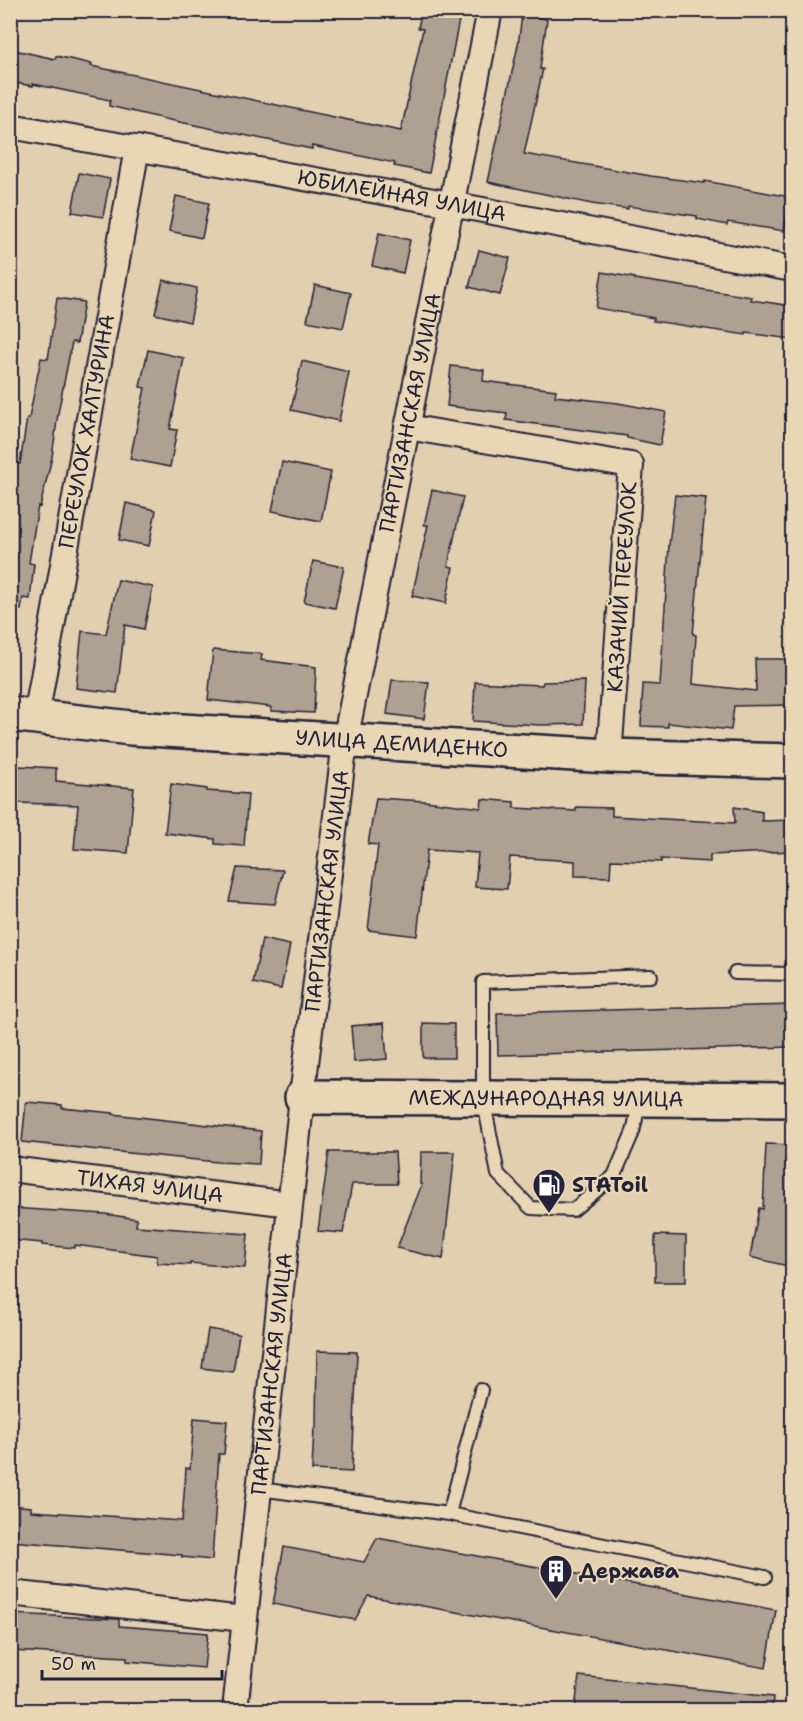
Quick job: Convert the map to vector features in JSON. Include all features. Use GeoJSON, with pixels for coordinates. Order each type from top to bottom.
{"type":"FeatureCollection","features":[{"type":"Feature","properties":{"kind":"main road","name":"УЛИЦА ДЕМИДЕНКО"},"geometry":{"type":"LineString","coordinates":[[23,715],[131,728],[345,741],[609,756],[792,761]]}},
{"type":"Feature","properties":{"kind":"main road","name":"МЕЖДУНАРОДНАЯ УЛИЦА"},"geometry":{"type":"LineString","coordinates":[[302,1096],[792,1100]]}},
{"type":"Feature","properties":{"kind":"street","name":"ПАРТИЗАНСКАЯ УЛИЦА"},"geometry":{"type":"LineString","coordinates":[[235,1710],[302,1096],[345,741],[490,10]]}},
{"type":"Feature","properties":{"kind":"street","name":"ЮБИЛЕЙНАЯ УЛИЦА"},"geometry":{"type":"LineString","coordinates":[[10,126],[451,204],[792,269]]}},
{"type":"Feature","properties":{"kind":"street","name":"ПЕРЕУЛОК ХАЛТУРИНА"},"geometry":{"type":"LineString","coordinates":[[23,715],[137,148]]}},
{"type":"Feature","properties":{"kind":"street","name":"КАЗАЧИЙ ПЕРЕУЛОК"},"geometry":{"type":"LineString","coordinates":[[407,427],[631,465],[609,756]]}},
{"type":"Feature","properties":{"kind":"street","name":"ТИХАЯ УЛИЦА"},"geometry":{"type":"LineString","coordinates":[[10,1169],[290,1204]]}},
{"type":"Feature","properties":{"kind":"street"},"geometry":{"type":"LineString","coordinates":[[10,1593],[244,1619]]}},
{"type":"Feature","properties":{"kind":"lane"},"geometry":{"type":"LineString","coordinates":[[735,973],[792,974]]}},
{"type":"Feature","properties":{"kind":"lane"},"geometry":{"type":"LineString","coordinates":[[640,1099],[633,1132],[614,1176],[573,1210],[531,1208],[498,1174],[483,1098],[483,982],[651,976]]}},
{"type":"Feature","properties":{"kind":"lane"},"geometry":{"type":"LineString","coordinates":[[449,1514],[481,1390]]}},
{"type":"Feature","properties":{"kind":"lane"},"geometry":{"type":"LineString","coordinates":[[259,1489],[449,1514],[765,1577]]}},
{"type":"Feature","properties":{"kind":"building"},"geometry":{"type":"Polygon","coordinates":[[[422,10],[461,10],[429,173],[394,166],[395,163],[312,146],[312,149],[165,119],[109,106],[110,100],[33,84],[33,86],[10,82],[10,49],[55,59],[56,56],[92,64],[91,66],[401,131],[423,29],[418,28],[422,10]]]}},
{"type":"Feature","properties":{"kind":"building"},"geometry":{"type":"Polygon","coordinates":[[[522,15],[547,19],[540,69],[543,69],[524,154],[651,176],[704,183],[705,181],[790,197],[784,231],[728,222],[727,225],[697,219],[697,216],[628,206],[628,209],[592,204],[488,182],[518,45],[522,15]]]}},
{"type":"Feature","properties":{"kind":"building"},"geometry":{"type":"Polygon","coordinates":[[[79,173],[110,179],[103,217],[72,212],[79,173]]]}},
{"type":"Feature","properties":{"kind":"building"},"geometry":{"type":"Polygon","coordinates":[[[176,196],[209,203],[202,238],[169,231],[176,196]]]}},
{"type":"Feature","properties":{"kind":"building"},"geometry":{"type":"Polygon","coordinates":[[[379,233],[410,240],[403,273],[372,266],[379,233]]]}},
{"type":"Feature","properties":{"kind":"building"},"geometry":{"type":"Polygon","coordinates":[[[479,250],[510,258],[500,295],[469,287],[479,250]]]}},
{"type":"Feature","properties":{"kind":"building"},"geometry":{"type":"Polygon","coordinates":[[[602,272],[752,297],[751,300],[792,306],[792,339],[746,333],[746,335],[653,321],[654,318],[596,308],[602,272]]]}},
{"type":"Feature","properties":{"kind":"building"},"geometry":{"type":"Polygon","coordinates":[[[163,280],[197,288],[190,322],[155,314],[163,280]]]}},
{"type":"Feature","properties":{"kind":"building"},"geometry":{"type":"Polygon","coordinates":[[[315,285],[351,293],[343,328],[307,321],[315,285]]]}},
{"type":"Feature","properties":{"kind":"building"},"geometry":{"type":"Polygon","coordinates":[[[57,298],[84,302],[77,343],[72,342],[52,457],[40,507],[38,506],[29,563],[34,564],[30,599],[23,598],[21,610],[10,609],[10,483],[15,463],[20,464],[27,418],[29,418],[41,358],[48,359],[57,298]]]}},
{"type":"Feature","properties":{"kind":"building"},"geometry":{"type":"Polygon","coordinates":[[[148,350],[184,358],[170,429],[177,430],[170,467],[130,459],[145,388],[140,387],[148,350]]]}},
{"type":"Feature","properties":{"kind":"building"},"geometry":{"type":"Polygon","coordinates":[[[302,361],[349,372],[339,421],[291,410],[302,361]]]}},
{"type":"Feature","properties":{"kind":"building"},"geometry":{"type":"Polygon","coordinates":[[[451,366],[484,370],[483,381],[556,390],[555,396],[618,403],[666,412],[660,445],[627,438],[627,436],[506,420],[507,413],[447,406],[451,366]]]}},
{"type":"Feature","properties":{"kind":"building"},"geometry":{"type":"Polygon","coordinates":[[[282,462],[331,472],[321,521],[272,511],[282,462]]]}},
{"type":"Feature","properties":{"kind":"building"},"geometry":{"type":"Polygon","coordinates":[[[432,490],[463,497],[448,566],[453,567],[446,603],[412,596],[428,525],[424,525],[432,490]]]}},
{"type":"Feature","properties":{"kind":"building"},"geometry":{"type":"Polygon","coordinates":[[[675,495],[706,498],[693,634],[696,635],[693,684],[756,691],[755,659],[792,659],[792,705],[734,706],[731,730],[668,723],[668,727],[641,726],[643,684],[660,685],[669,545],[675,495]]]}},
{"type":"Feature","properties":{"kind":"building"},"geometry":{"type":"Polygon","coordinates":[[[126,503],[156,510],[149,546],[119,540],[126,503]]]}},
{"type":"Feature","properties":{"kind":"building"},"geometry":{"type":"Polygon","coordinates":[[[313,561],[344,567],[335,608],[304,602],[313,561]]]}},
{"type":"Feature","properties":{"kind":"building"},"geometry":{"type":"Polygon","coordinates":[[[118,580],[153,587],[144,629],[125,625],[117,693],[76,688],[82,631],[106,634],[118,580]]]}},
{"type":"Feature","properties":{"kind":"building"},"geometry":{"type":"Polygon","coordinates":[[[213,650],[262,654],[261,660],[316,667],[314,713],[271,711],[271,707],[208,700],[213,650]]]}},
{"type":"Feature","properties":{"kind":"building"},"geometry":{"type":"Polygon","coordinates":[[[392,680],[429,682],[424,719],[387,714],[392,680]]]}},
{"type":"Feature","properties":{"kind":"building"},"geometry":{"type":"Polygon","coordinates":[[[585,681],[583,724],[540,725],[473,721],[475,682],[542,685],[543,682],[585,681]]]}},
{"type":"Feature","properties":{"kind":"building"},"geometry":{"type":"Polygon","coordinates":[[[18,766],[56,768],[56,781],[134,788],[128,853],[74,849],[78,805],[17,803],[18,766]]]}},
{"type":"Feature","properties":{"kind":"building"},"geometry":{"type":"Polygon","coordinates":[[[171,784],[207,789],[207,791],[248,794],[244,846],[215,844],[215,839],[165,833],[171,784]]]}},
{"type":"Feature","properties":{"kind":"building"},"geometry":{"type":"Polygon","coordinates":[[[376,798],[481,808],[482,799],[514,802],[514,808],[576,811],[576,807],[612,808],[612,816],[735,823],[734,807],[762,812],[762,821],[792,820],[792,851],[710,855],[710,862],[661,859],[661,862],[611,860],[610,877],[575,876],[575,861],[510,857],[507,889],[475,887],[478,853],[427,850],[417,936],[368,930],[378,845],[368,844],[376,798]]]}},
{"type":"Feature","properties":{"kind":"building"},"geometry":{"type":"Polygon","coordinates":[[[237,868],[283,870],[275,904],[229,901],[237,868]]]}},
{"type":"Feature","properties":{"kind":"building"},"geometry":{"type":"Polygon","coordinates":[[[262,939],[290,945],[281,989],[253,983],[262,939]]]}},
{"type":"Feature","properties":{"kind":"building"},"geometry":{"type":"Polygon","coordinates":[[[792,1005],[792,1047],[498,1055],[497,1013],[792,1005]]]}},
{"type":"Feature","properties":{"kind":"building"},"geometry":{"type":"Polygon","coordinates":[[[384,1023],[387,1059],[354,1062],[351,1026],[384,1023]]]}},
{"type":"Feature","properties":{"kind":"building"},"geometry":{"type":"Polygon","coordinates":[[[423,1023],[454,1024],[454,1058],[423,1058],[423,1023]]]}},
{"type":"Feature","properties":{"kind":"building"},"geometry":{"type":"Polygon","coordinates":[[[26,1102],[261,1131],[259,1164],[217,1162],[22,1142],[26,1102]]]}},
{"type":"Feature","properties":{"kind":"building"},"geometry":{"type":"Polygon","coordinates":[[[766,1144],[792,1145],[792,1267],[750,1257],[759,1208],[763,1209],[766,1144]]]}},
{"type":"Feature","properties":{"kind":"building"},"geometry":{"type":"Polygon","coordinates":[[[329,1152],[395,1152],[397,1184],[352,1184],[343,1233],[318,1231],[329,1152]]]}},
{"type":"Feature","properties":{"kind":"building"},"geometry":{"type":"Polygon","coordinates":[[[421,1152],[455,1152],[443,1259],[397,1248],[422,1184],[420,1184],[421,1152]]]}},
{"type":"Feature","properties":{"kind":"building"},"geometry":{"type":"Polygon","coordinates":[[[10,1208],[105,1214],[137,1219],[136,1226],[248,1234],[245,1268],[190,1263],[190,1265],[157,1263],[157,1256],[75,1245],[75,1248],[10,1240],[10,1208]]]}},
{"type":"Feature","properties":{"kind":"building"},"geometry":{"type":"Polygon","coordinates":[[[655,1235],[686,1236],[686,1282],[655,1282],[655,1235]]]}},
{"type":"Feature","properties":{"kind":"building"},"geometry":{"type":"Polygon","coordinates":[[[208,1329],[239,1334],[233,1372],[202,1368],[208,1329]]]}},
{"type":"Feature","properties":{"kind":"building"},"geometry":{"type":"Polygon","coordinates":[[[317,1351],[357,1352],[352,1472],[312,1470],[314,1428],[316,1428],[317,1351]]]}},
{"type":"Feature","properties":{"kind":"building"},"geometry":{"type":"Polygon","coordinates":[[[194,1418],[227,1421],[224,1454],[219,1454],[212,1560],[182,1557],[182,1555],[10,1541],[10,1505],[31,1507],[31,1511],[182,1521],[186,1468],[190,1469],[194,1418]]]}},
{"type":"Feature","properties":{"kind":"building","name":"Держава"},"geometry":{"type":"Polygon","coordinates":[[[377,1538],[776,1610],[766,1668],[368,1596],[355,1620],[273,1604],[284,1547],[364,1562],[377,1538]]]}},
{"type":"Feature","properties":{"kind":"building"},"geometry":{"type":"Polygon","coordinates":[[[10,1614],[119,1619],[119,1626],[208,1633],[204,1668],[127,1661],[127,1657],[10,1651],[10,1614]]]}},
{"type":"Feature","properties":{"kind":"building"},"geometry":{"type":"Polygon","coordinates":[[[579,1676],[773,1697],[772,1710],[575,1710],[579,1676]]]}},
{"type":"Feature","properties":{"kind":"place","name":"STAToil"},"geometry":{"type":"Point","coordinates":[549,1214]}},
{"type":"Feature","properties":{"kind":"place","name":"Держава"},"geometry":{"type":"Point","coordinates":[556,1600]}}]}
